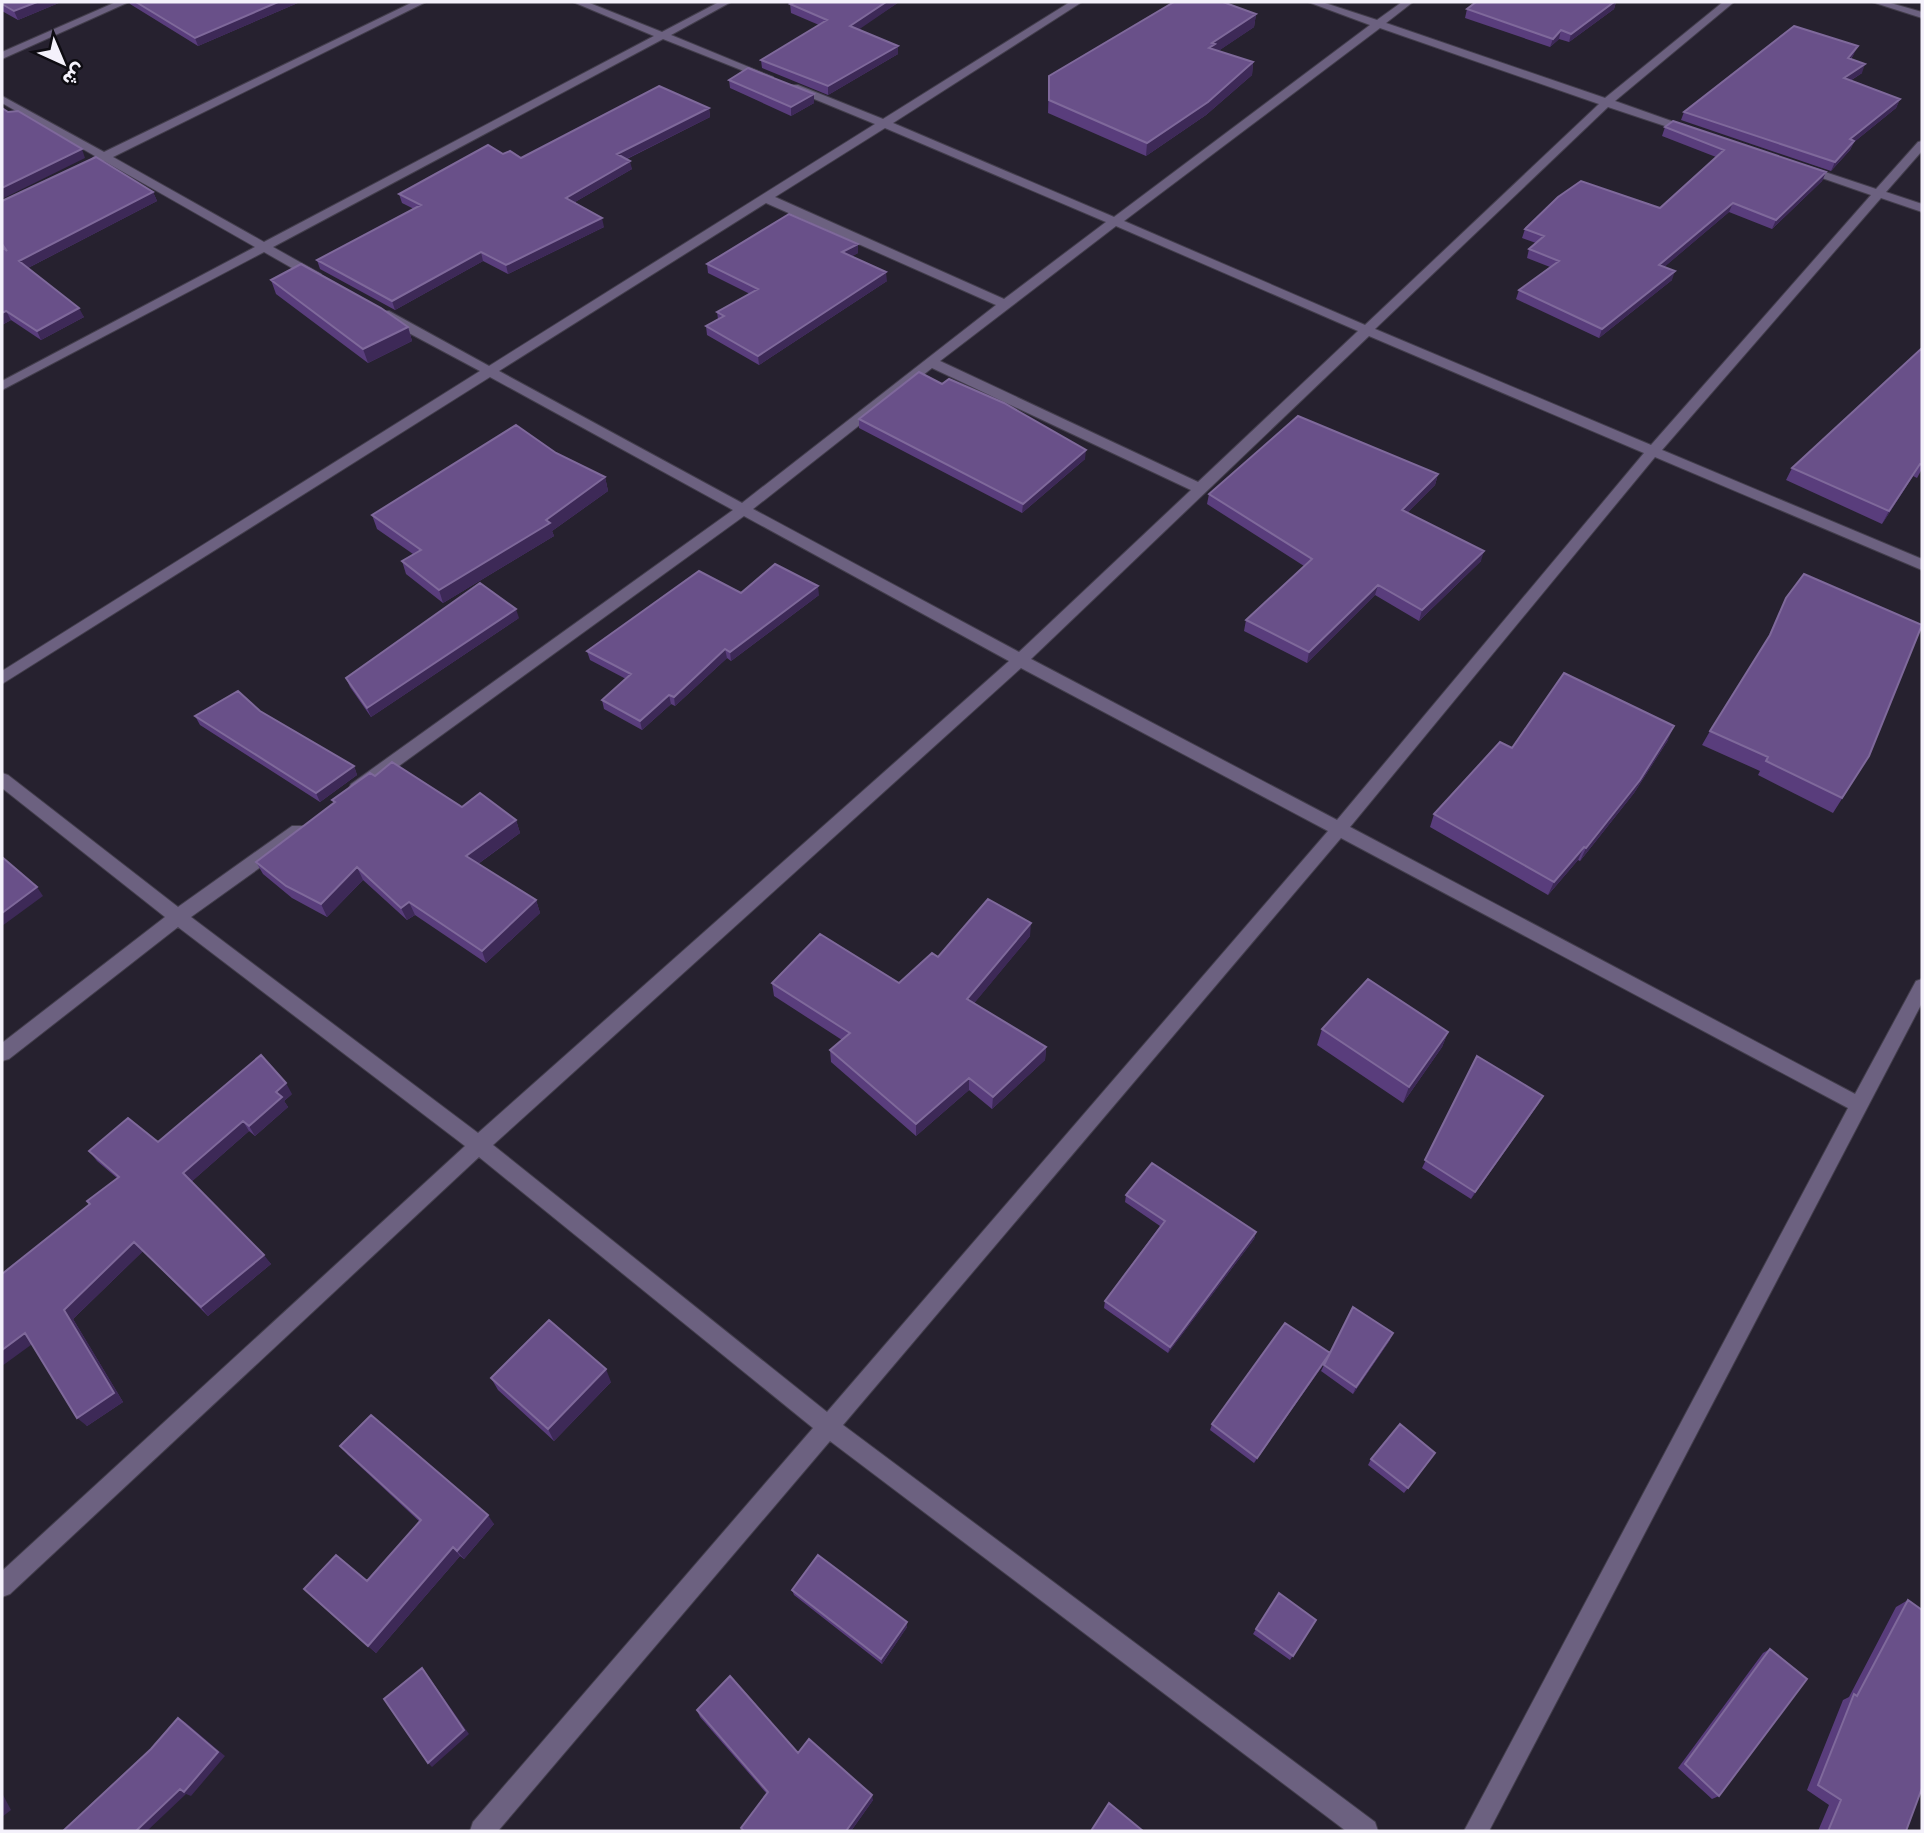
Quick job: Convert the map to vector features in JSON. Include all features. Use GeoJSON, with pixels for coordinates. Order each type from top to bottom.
{"type":"FeatureCollection","features":[{"type":"Feature","properties":{"kind":"street"},"geometry":{"type":"LineString","coordinates":[[2,56],[124,2]]}},
{"type":"Feature","properties":{"kind":"street"},"geometry":{"type":"LineString","coordinates":[[81,168],[421,2]]}},
{"type":"Feature","properties":{"kind":"street"},"geometry":{"type":"LineString","coordinates":[[578,2],[886,124],[1922,565]]}},
{"type":"Feature","properties":{"kind":"street"},"geometry":{"type":"LineString","coordinates":[[2,386],[726,2]]}},
{"type":"Feature","properties":{"kind":"street"},"geometry":{"type":"LineString","coordinates":[[2,678],[1077,2]]}},
{"type":"Feature","properties":{"kind":"street"},"geometry":{"type":"LineString","coordinates":[[1313,2],[1697,133]]}},
{"type":"Feature","properties":{"kind":"street"},"geometry":{"type":"LineString","coordinates":[[348,794],[745,508],[1005,304],[1408,2]]}},
{"type":"Feature","properties":{"kind":"street"},"geometry":{"type":"LineString","coordinates":[[2,1586],[479,1145],[1020,660],[1606,103],[1729,2]]}},
{"type":"Feature","properties":{"kind":"street"},"geometry":{"type":"LineString","coordinates":[[1877,2],[1922,15]]}},
{"type":"Feature","properties":{"kind":"street"},"geometry":{"type":"LineString","coordinates":[[2,99],[335,287]]}},
{"type":"Feature","properties":{"kind":"street"},"geometry":{"type":"LineString","coordinates":[[482,1831],[1340,828],[1653,451],[1922,145]]}},
{"type":"Feature","properties":{"kind":"street"},"geometry":{"type":"LineString","coordinates":[[1789,163],[1922,208]]}},
{"type":"Feature","properties":{"kind":"street"},"geometry":{"type":"LineString","coordinates":[[766,198],[1005,304]]}},
{"type":"Feature","properties":{"kind":"street"},"geometry":{"type":"LineString","coordinates":[[370,306],[1020,660],[1858,1105]]}},
{"type":"Feature","properties":{"kind":"street"},"geometry":{"type":"LineString","coordinates":[[931,362],[1201,489]]}},
{"type":"Feature","properties":{"kind":"street"},"geometry":{"type":"LineString","coordinates":[[2,779],[178,917],[479,1145],[829,1427],[1366,1831]]}},
{"type":"Feature","properties":{"kind":"street"},"geometry":{"type":"LineString","coordinates":[[2,1053],[178,917],[314,819]]}},
{"type":"Feature","properties":{"kind":"street"},"geometry":{"type":"LineString","coordinates":[[1476,1831],[1858,1105],[1921,991]]}},
{"type":"Feature","properties":{"kind":"building"},"geometry":{"type":"Polygon","coordinates":[[[2,2],[37,2],[14,11],[2,2]]]}},
{"type":"Feature","properties":{"kind":"building"},"geometry":{"type":"Polygon","coordinates":[[[136,2],[278,2],[195,38],[136,2]]]}},
{"type":"Feature","properties":{"kind":"building"},"geometry":{"type":"Polygon","coordinates":[[[886,2],[850,26],[898,46],[828,86],[761,60],[827,20],[790,4],[886,2]]]}},
{"type":"Feature","properties":{"kind":"building"},"geometry":{"type":"Polygon","coordinates":[[[1174,2],[1223,2],[1256,14],[1212,43],[1215,44],[1209,48],[1253,62],[1208,102],[1147,143],[1049,100],[1049,76],[1174,2]]]}},
{"type":"Feature","properties":{"kind":"building"},"geometry":{"type":"Polygon","coordinates":[[[1476,2],[1614,2],[1571,34],[1561,30],[1553,39],[1467,9],[1476,2]]]}},
{"type":"Feature","properties":{"kind":"building"},"geometry":{"type":"Polygon","coordinates":[[[1794,26],[1858,46],[1848,58],[1865,64],[1844,78],[1900,99],[1850,139],[1854,141],[1835,162],[1684,112],[1794,26]]]}},
{"type":"Feature","properties":{"kind":"building"},"geometry":{"type":"Polygon","coordinates":[[[748,68],[814,94],[791,107],[729,80],[748,68]]]}},
{"type":"Feature","properties":{"kind":"building"},"geometry":{"type":"Polygon","coordinates":[[[659,86],[709,108],[617,154],[630,161],[566,198],[602,218],[506,265],[481,252],[392,301],[317,260],[421,205],[399,194],[488,145],[503,154],[510,151],[521,158],[659,86]]]}},
{"type":"Feature","properties":{"kind":"building"},"geometry":{"type":"Polygon","coordinates":[[[2,108],[8,112],[18,111],[82,149],[2,188],[2,108]]]}},
{"type":"Feature","properties":{"kind":"building"},"geometry":{"type":"Polygon","coordinates":[[[1673,121],[1826,172],[1776,220],[1733,203],[1659,265],[1675,271],[1602,329],[1519,290],[1559,261],[1529,249],[1544,236],[1525,229],[1558,197],[1581,181],[1660,208],[1724,150],[1665,127],[1673,121]]]}},
{"type":"Feature","properties":{"kind":"building"},"geometry":{"type":"Polygon","coordinates":[[[96,157],[153,192],[19,261],[79,308],[37,331],[6,311],[2,313],[2,247],[7,251],[2,244],[2,201],[96,157]]]}},
{"type":"Feature","properties":{"kind":"building"},"geometry":{"type":"Polygon","coordinates":[[[789,214],[858,244],[842,252],[886,272],[758,356],[706,326],[724,316],[717,312],[758,289],[707,264],[789,214]]]}},
{"type":"Feature","properties":{"kind":"building"},"geometry":{"type":"Polygon","coordinates":[[[301,264],[381,308],[408,327],[363,349],[271,280],[301,264]]]}},
{"type":"Feature","properties":{"kind":"building"},"geometry":{"type":"Polygon","coordinates":[[[1922,348],[1922,465],[1920,464],[1889,511],[1792,468],[1922,348]]]}},
{"type":"Feature","properties":{"kind":"building"},"geometry":{"type":"Polygon","coordinates":[[[919,372],[942,384],[949,379],[1004,403],[1086,450],[1023,504],[859,419],[919,372]]]}},
{"type":"Feature","properties":{"kind":"building"},"geometry":{"type":"Polygon","coordinates":[[[1298,416],[1438,474],[1402,510],[1484,551],[1422,610],[1378,585],[1309,652],[1246,620],[1312,559],[1209,494],[1298,416]]]}},
{"type":"Feature","properties":{"kind":"building"},"geometry":{"type":"Polygon","coordinates":[[[516,425],[556,453],[605,477],[546,520],[550,523],[439,590],[402,561],[421,550],[372,515],[516,425]]]}},
{"type":"Feature","properties":{"kind":"building"},"geometry":{"type":"Polygon","coordinates":[[[775,564],[818,586],[730,652],[725,649],[674,697],[669,695],[640,721],[602,700],[631,674],[587,651],[699,571],[741,593],[775,564]]]}},
{"type":"Feature","properties":{"kind":"building"},"geometry":{"type":"Polygon","coordinates":[[[1804,574],[1922,625],[1869,756],[1842,798],[1766,761],[1768,757],[1710,731],[1770,635],[1786,598],[1804,574]]]}},
{"type":"Feature","properties":{"kind":"building"},"geometry":{"type":"Polygon","coordinates":[[[480,583],[516,609],[367,708],[346,678],[480,583]]]}},
{"type":"Feature","properties":{"kind":"building"},"geometry":{"type":"Polygon","coordinates":[[[1564,673],[1674,726],[1640,780],[1586,848],[1584,847],[1554,882],[1434,814],[1500,742],[1512,748],[1564,673]]]}},
{"type":"Feature","properties":{"kind":"building"},"geometry":{"type":"Polygon","coordinates":[[[238,691],[260,711],[354,766],[316,793],[195,716],[238,691]]]}},
{"type":"Feature","properties":{"kind":"building"},"geometry":{"type":"Polygon","coordinates":[[[392,762],[462,807],[480,793],[516,820],[466,856],[536,900],[482,951],[409,902],[401,908],[357,867],[321,904],[286,886],[256,862],[335,802],[332,800],[370,773],[375,776],[392,762]]]}},
{"type":"Feature","properties":{"kind":"building"},"geometry":{"type":"Polygon","coordinates":[[[2,857],[37,887],[2,913],[2,857]]]}},
{"type":"Feature","properties":{"kind":"building"},"geometry":{"type":"Polygon","coordinates":[[[988,899],[1031,923],[967,999],[1046,1047],[993,1097],[969,1078],[916,1124],[830,1050],[850,1033],[772,983],[820,934],[899,983],[932,953],[938,957],[988,899]]]}},
{"type":"Feature","properties":{"kind":"building"},"geometry":{"type":"Polygon","coordinates":[[[1368,979],[1448,1032],[1409,1087],[1322,1029],[1368,979]]]}},
{"type":"Feature","properties":{"kind":"building"},"geometry":{"type":"Polygon","coordinates":[[[261,1055],[286,1083],[276,1092],[282,1097],[249,1126],[243,1121],[183,1173],[264,1255],[201,1307],[134,1242],[64,1310],[114,1393],[77,1418],[25,1333],[2,1350],[2,1274],[90,1204],[87,1201],[119,1177],[89,1151],[128,1118],[158,1142],[261,1055]]]}},
{"type":"Feature","properties":{"kind":"building"},"geometry":{"type":"Polygon","coordinates":[[[1477,1056],[1543,1096],[1475,1192],[1425,1160],[1477,1056]]]}},
{"type":"Feature","properties":{"kind":"building"},"geometry":{"type":"Polygon","coordinates":[[[1152,1163],[1256,1232],[1170,1347],[1105,1301],[1165,1221],[1126,1195],[1152,1163]]]}},
{"type":"Feature","properties":{"kind":"building"},"geometry":{"type":"Polygon","coordinates":[[[1353,1307],[1393,1333],[1356,1387],[1324,1365],[1353,1307]]]}},
{"type":"Feature","properties":{"kind":"building"},"geometry":{"type":"Polygon","coordinates":[[[549,1320],[606,1369],[548,1429],[491,1378],[549,1320]]]}},
{"type":"Feature","properties":{"kind":"building"},"geometry":{"type":"Polygon","coordinates":[[[1285,1323],[1330,1353],[1257,1458],[1212,1424],[1285,1323]]]}},
{"type":"Feature","properties":{"kind":"building"},"geometry":{"type":"Polygon","coordinates":[[[371,1415],[488,1515],[457,1551],[453,1547],[368,1646],[304,1589],[336,1555],[367,1581],[421,1520],[340,1446],[371,1415]]]}},
{"type":"Feature","properties":{"kind":"building"},"geometry":{"type":"Polygon","coordinates":[[[1400,1424],[1435,1453],[1408,1488],[1371,1459],[1400,1424]]]}},
{"type":"Feature","properties":{"kind":"building"},"geometry":{"type":"Polygon","coordinates":[[[818,1555],[907,1622],[881,1659],[792,1590],[818,1555]]]}},
{"type":"Feature","properties":{"kind":"building"},"geometry":{"type":"Polygon","coordinates":[[[1279,1593],[1316,1620],[1293,1656],[1256,1629],[1279,1593]]]}},
{"type":"Feature","properties":{"kind":"building"},"geometry":{"type":"Polygon","coordinates":[[[1908,1600],[1922,1610],[1922,1788],[1906,1831],[1828,1831],[1841,1800],[1818,1785],[1854,1694],[1857,1696],[1908,1600]]]}},
{"type":"Feature","properties":{"kind":"building"},"geometry":{"type":"Polygon","coordinates":[[[1770,1649],[1807,1679],[1719,1796],[1685,1764],[1770,1649]]]}},
{"type":"Feature","properties":{"kind":"building"},"geometry":{"type":"Polygon","coordinates":[[[422,1668],[464,1730],[428,1763],[384,1699],[422,1668]]]}},
{"type":"Feature","properties":{"kind":"building"},"geometry":{"type":"Polygon","coordinates":[[[730,1676],[798,1753],[809,1739],[872,1795],[846,1831],[744,1831],[741,1828],[768,1792],[697,1710],[730,1676]]]}},
{"type":"Feature","properties":{"kind":"building"},"geometry":{"type":"Polygon","coordinates":[[[178,1718],[218,1752],[184,1792],[180,1789],[136,1831],[63,1831],[151,1749],[178,1718]]]}},
{"type":"Feature","properties":{"kind":"building"},"geometry":{"type":"Polygon","coordinates":[[[1109,1803],[1143,1831],[1091,1831],[1109,1803]]]}}]}
